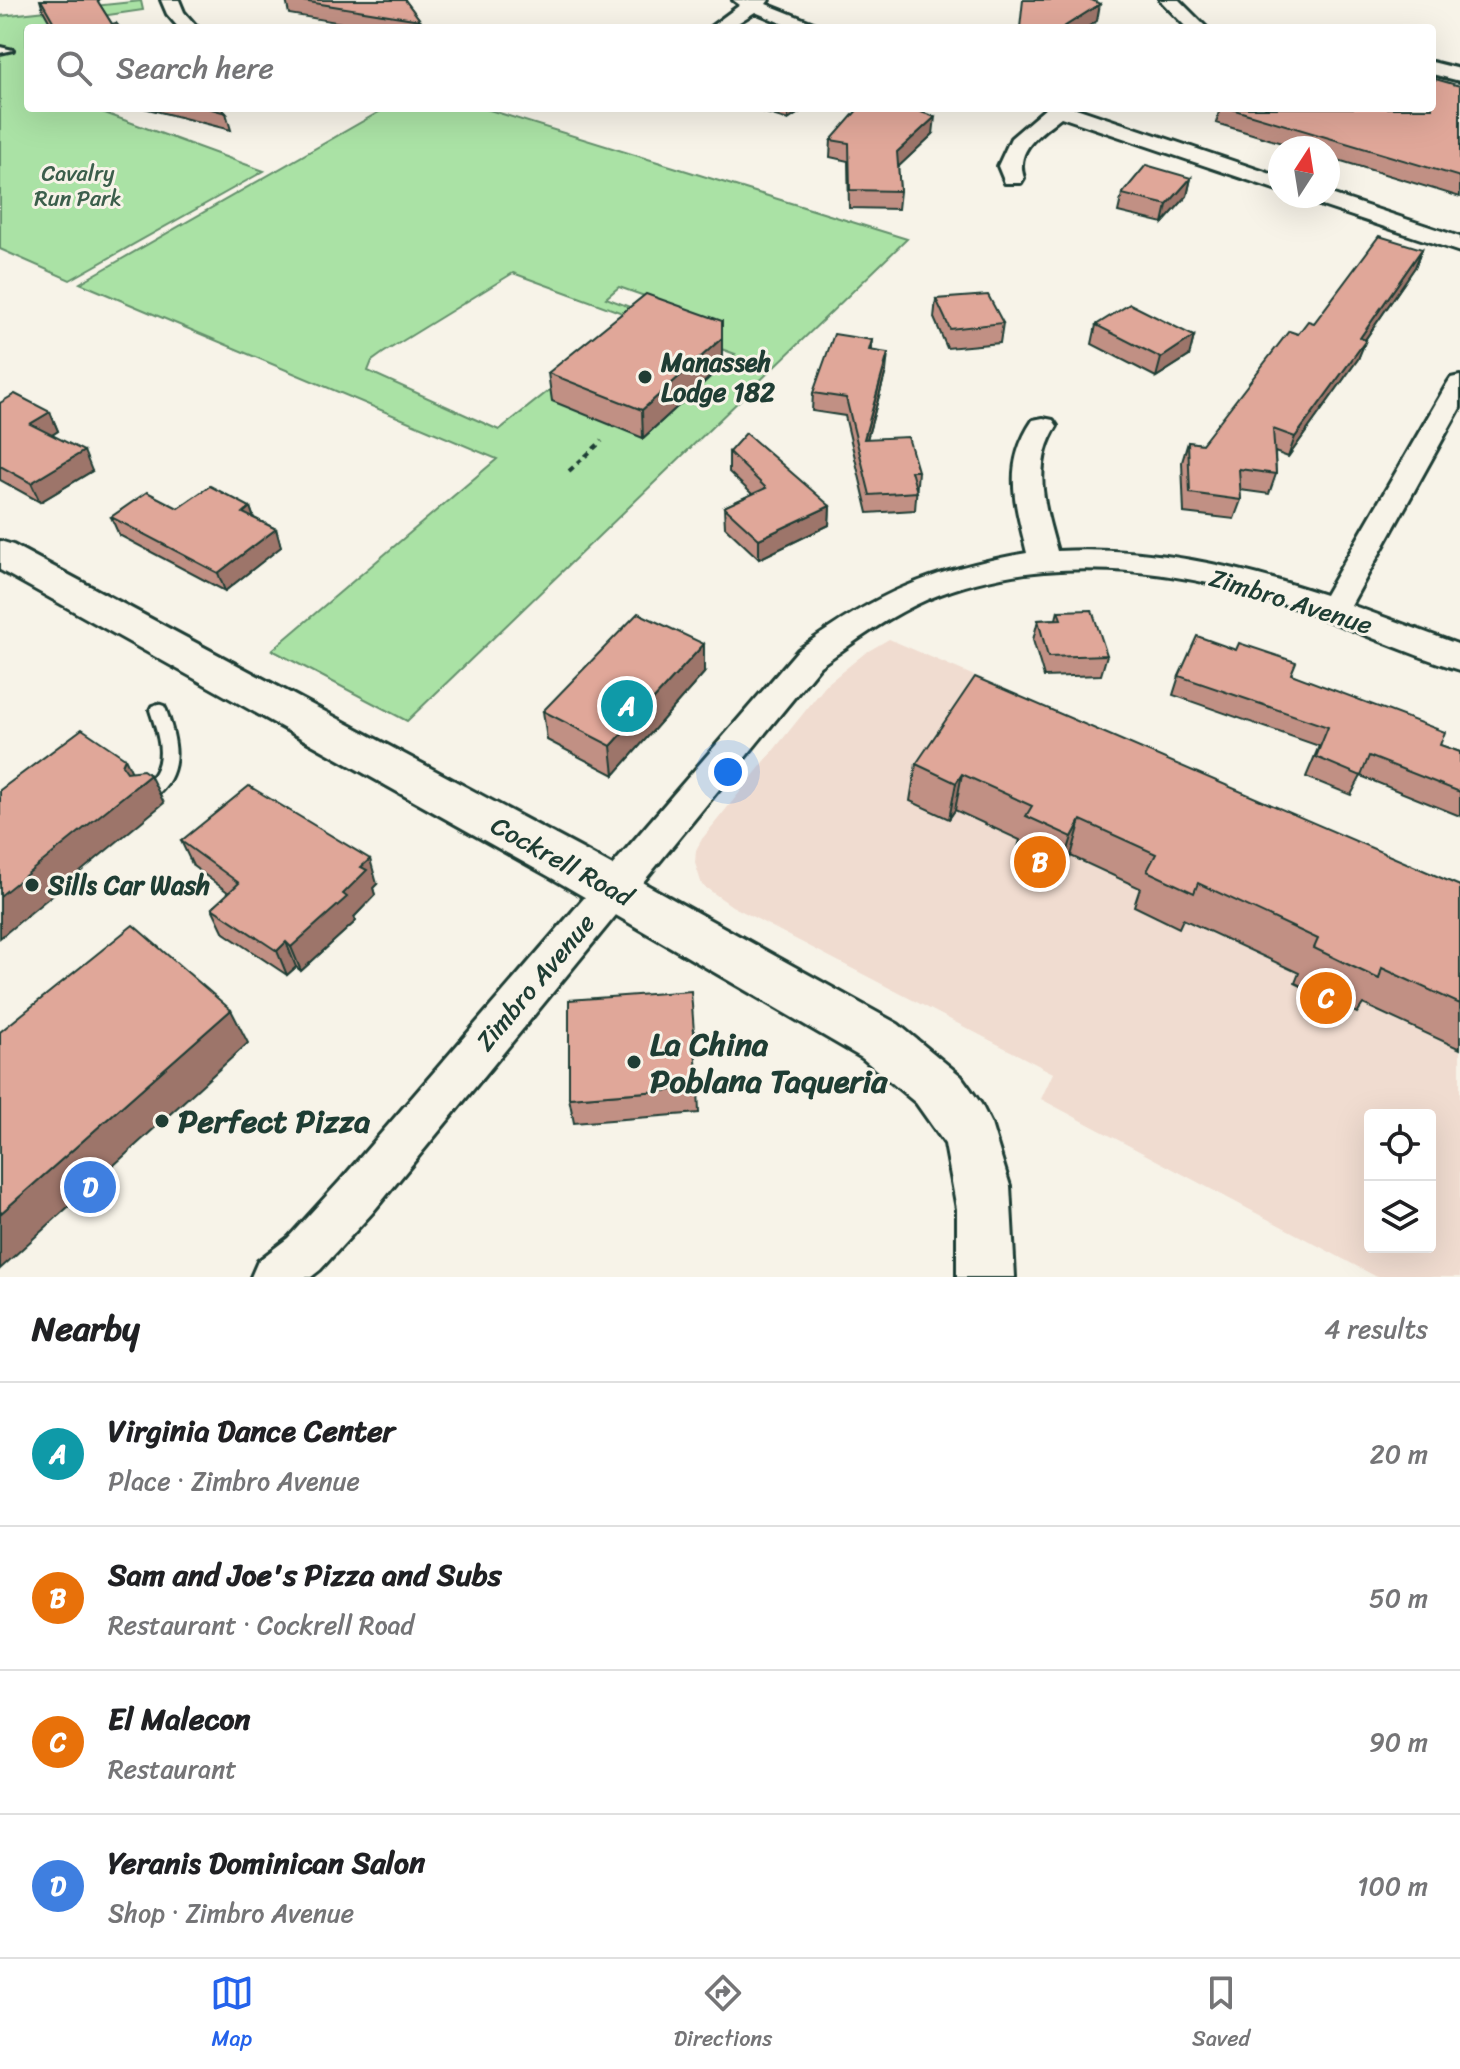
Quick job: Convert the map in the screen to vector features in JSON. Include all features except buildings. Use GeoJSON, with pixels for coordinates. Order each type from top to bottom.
{"type":"FeatureCollection","features":[{"type":"Feature","properties":{"kind":"street"},"geometry":{"type":"LineString","coordinates":[[170,0],[176,14],[185,24]]}},
{"type":"Feature","properties":{"kind":"street"},"geometry":{"type":"LineString","coordinates":[[1169,0],[1194,24]]}},
{"type":"Feature","properties":{"kind":"street"},"geometry":{"type":"LineString","coordinates":[[723,24],[751,2],[800,24]]}},
{"type":"Feature","properties":{"kind":"street"},"geometry":{"type":"LineString","coordinates":[[1436,69],[1460,75]]}},
{"type":"Feature","properties":{"kind":"street"},"geometry":{"type":"LineString","coordinates":[[1013,178],[1009,166],[1018,142],[1053,112]]}},
{"type":"Feature","properties":{"kind":"street"},"geometry":{"type":"LineString","coordinates":[[1070,112],[1268,180]]}},
{"type":"Feature","properties":{"kind":"street"},"geometry":{"type":"LineString","coordinates":[[1340,204],[1460,245]]}},
{"type":"Feature","properties":{"kind":"street"},"geometry":{"type":"LineString","coordinates":[[1332,611],[1460,384]]}},
{"type":"Feature","properties":{"kind":"street"},"geometry":{"type":"LineString","coordinates":[[1043,426],[1033,438],[1027,457],[1029,499],[1044,559]]}},
{"type":"Feature","properties":{"kind":"street","name":"Cockrell Road"},"geometry":{"type":"LineString","coordinates":[[0,554],[613,889],[880,1041],[952,1105],[973,1149],[983,1183],[987,1227],[986,1277]]}},
{"type":"Feature","properties":{"kind":"street","name":"Zimbro Avenue"},"geometry":{"type":"LineString","coordinates":[[274,1277],[304,1254],[356,1197],[796,672],[842,630],[886,604],[943,580],[990,567],[1044,559],[1127,561],[1193,571],[1280,592],[1460,658]]}},
{"type":"Feature","properties":{"kind":"lane"},"geometry":{"type":"LineString","coordinates":[[148,792],[165,775],[169,760],[169,742],[158,710]]}},
{"type":"Feature","properties":{"kind":"path"},"geometry":{"type":"LineString","coordinates":[[569,471],[602,441]]}},
{"type":"Feature","properties":{"kind":"shaded area"},"geometry":{"type":"Polygon","coordinates":[[[889,639],[1460,886],[1460,1277],[1377,1277],[1041,1099],[1053,1073],[732,906],[702,885],[695,863],[696,850],[702,839],[827,684],[865,653],[889,639]]]}},
{"type":"Feature","properties":{"kind":"green space","name":"Cavalry Run Park"},"geometry":{"type":"Polygon","coordinates":[[[141,1],[143,10],[47,24],[24,24],[24,112],[102,112],[264,171],[70,280],[0,249],[0,16],[141,1]]]}},
{"type":"Feature","properties":{"kind":"green space"},"geometry":{"type":"Polygon","coordinates":[[[379,112],[496,112],[907,239],[407,721],[272,650],[497,459],[80,283],[379,112]],[[513,273],[383,353],[372,361],[368,371],[499,430],[639,319],[513,273]],[[619,287],[606,298],[640,311],[653,299],[619,287]],[[647,322],[643,438],[735,354],[647,322]]]}},
{"type":"Feature","properties":{"kind":"place","name":"Manasseh Lodge 182"},"geometry":{"type":"Point","coordinates":[645,377]}},
{"type":"Feature","properties":{"kind":"place","name":"Virginia Dance Center"},"geometry":{"type":"Point","coordinates":[627,706]}},
{"type":"Feature","properties":{"kind":"place","name":"Sam and Joe's Pizza and Subs"},"geometry":{"type":"Point","coordinates":[1040,862]}},
{"type":"Feature","properties":{"kind":"place","name":"Sills Car Wash"},"geometry":{"type":"Point","coordinates":[32,885]}},
{"type":"Feature","properties":{"kind":"place","name":"El Malecon"},"geometry":{"type":"Point","coordinates":[1326,998]}},
{"type":"Feature","properties":{"kind":"place","name":"La China Poblana Taqueria"},"geometry":{"type":"Point","coordinates":[634,1062]}},
{"type":"Feature","properties":{"kind":"place","name":"Perfect Pizza"},"geometry":{"type":"Point","coordinates":[162,1121]}},
{"type":"Feature","properties":{"kind":"place","name":"Yeranis Dominican Salon"},"geometry":{"type":"Point","coordinates":[90,1187]}}]}
